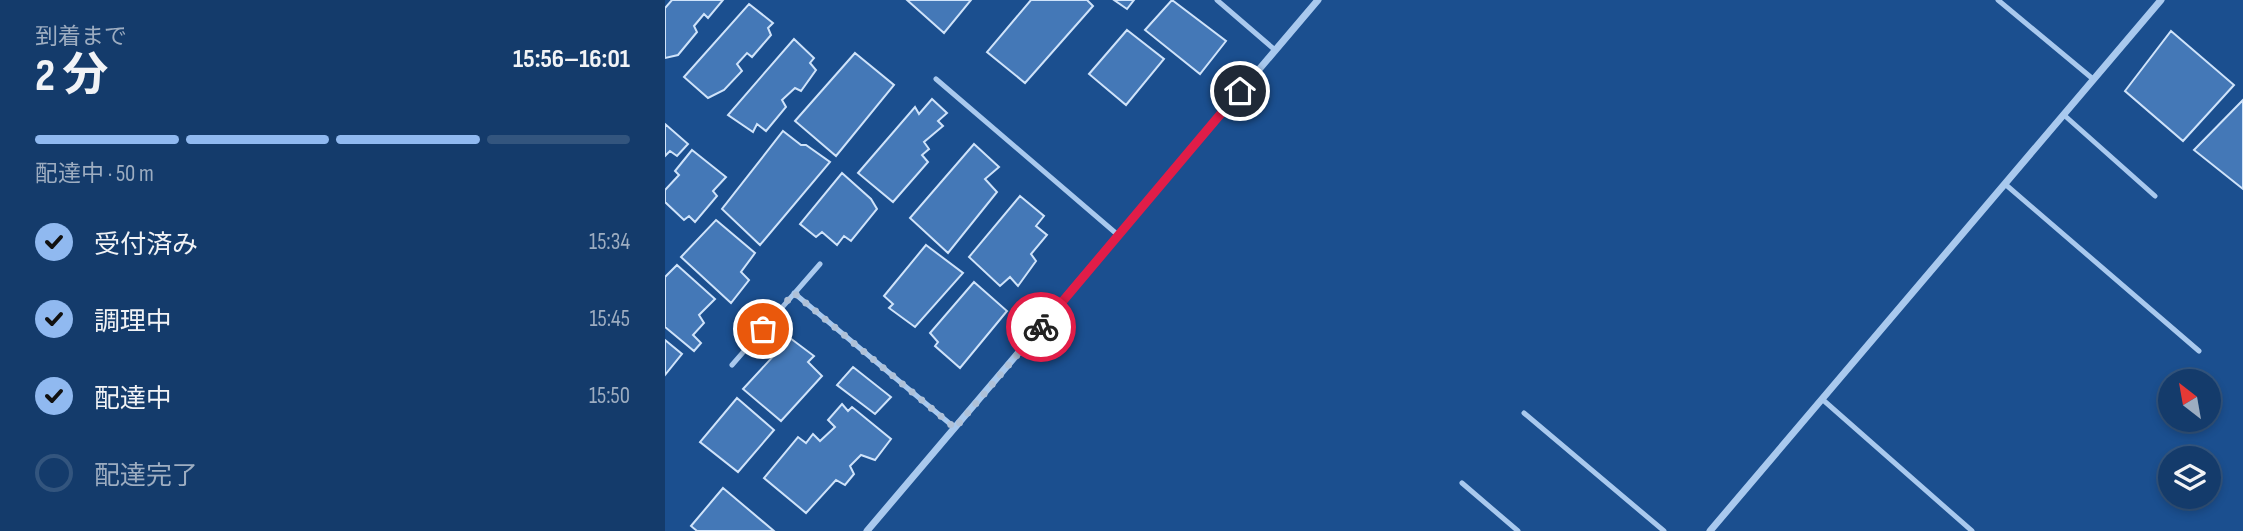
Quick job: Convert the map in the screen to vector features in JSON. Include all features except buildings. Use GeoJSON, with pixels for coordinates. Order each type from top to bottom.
{"type":"FeatureCollection","features":[{"type":"Feature","properties":{"kind":"street"},"geometry":{"type":"LineString","coordinates":[[867,531],[1318,0]]}},
{"type":"Feature","properties":{"kind":"street"},"geometry":{"type":"LineString","coordinates":[[1710,531],[2161,0]]}},
{"type":"Feature","properties":{"kind":"lane"},"geometry":{"type":"LineString","coordinates":[[1217,0],[1275,50]]}},
{"type":"Feature","properties":{"kind":"lane"},"geometry":{"type":"LineString","coordinates":[[1998,0],[2093,79]]}},
{"type":"Feature","properties":{"kind":"lane"},"geometry":{"type":"LineString","coordinates":[[936,79],[1118,235]]}},
{"type":"Feature","properties":{"kind":"lane"},"geometry":{"type":"LineString","coordinates":[[2064,115],[2155,196]]}},
{"type":"Feature","properties":{"kind":"lane"},"geometry":{"type":"LineString","coordinates":[[2005,184],[2199,351]]}},
{"type":"Feature","properties":{"kind":"lane"},"geometry":{"type":"LineString","coordinates":[[732,365],[820,264]]}},
{"type":"Feature","properties":{"kind":"lane"},"geometry":{"type":"LineString","coordinates":[[794,293],[955,428]]}},
{"type":"Feature","properties":{"kind":"lane"},"geometry":{"type":"LineString","coordinates":[[1822,399],[1972,531]]}},
{"type":"Feature","properties":{"kind":"lane"},"geometry":{"type":"LineString","coordinates":[[1524,413],[1664,531]]}},
{"type":"Feature","properties":{"kind":"lane"},"geometry":{"type":"LineString","coordinates":[[1462,483],[1518,531]]}},
{"type":"Feature","properties":{"kind":"way so far"},"geometry":{"type":"LineString","coordinates":[[763,329],[794,293],[955,428],[1041,327]]}},
{"type":"Feature","properties":{"kind":"route"},"geometry":{"type":"LineString","coordinates":[[1041,327],[1240,91]]}}]}
